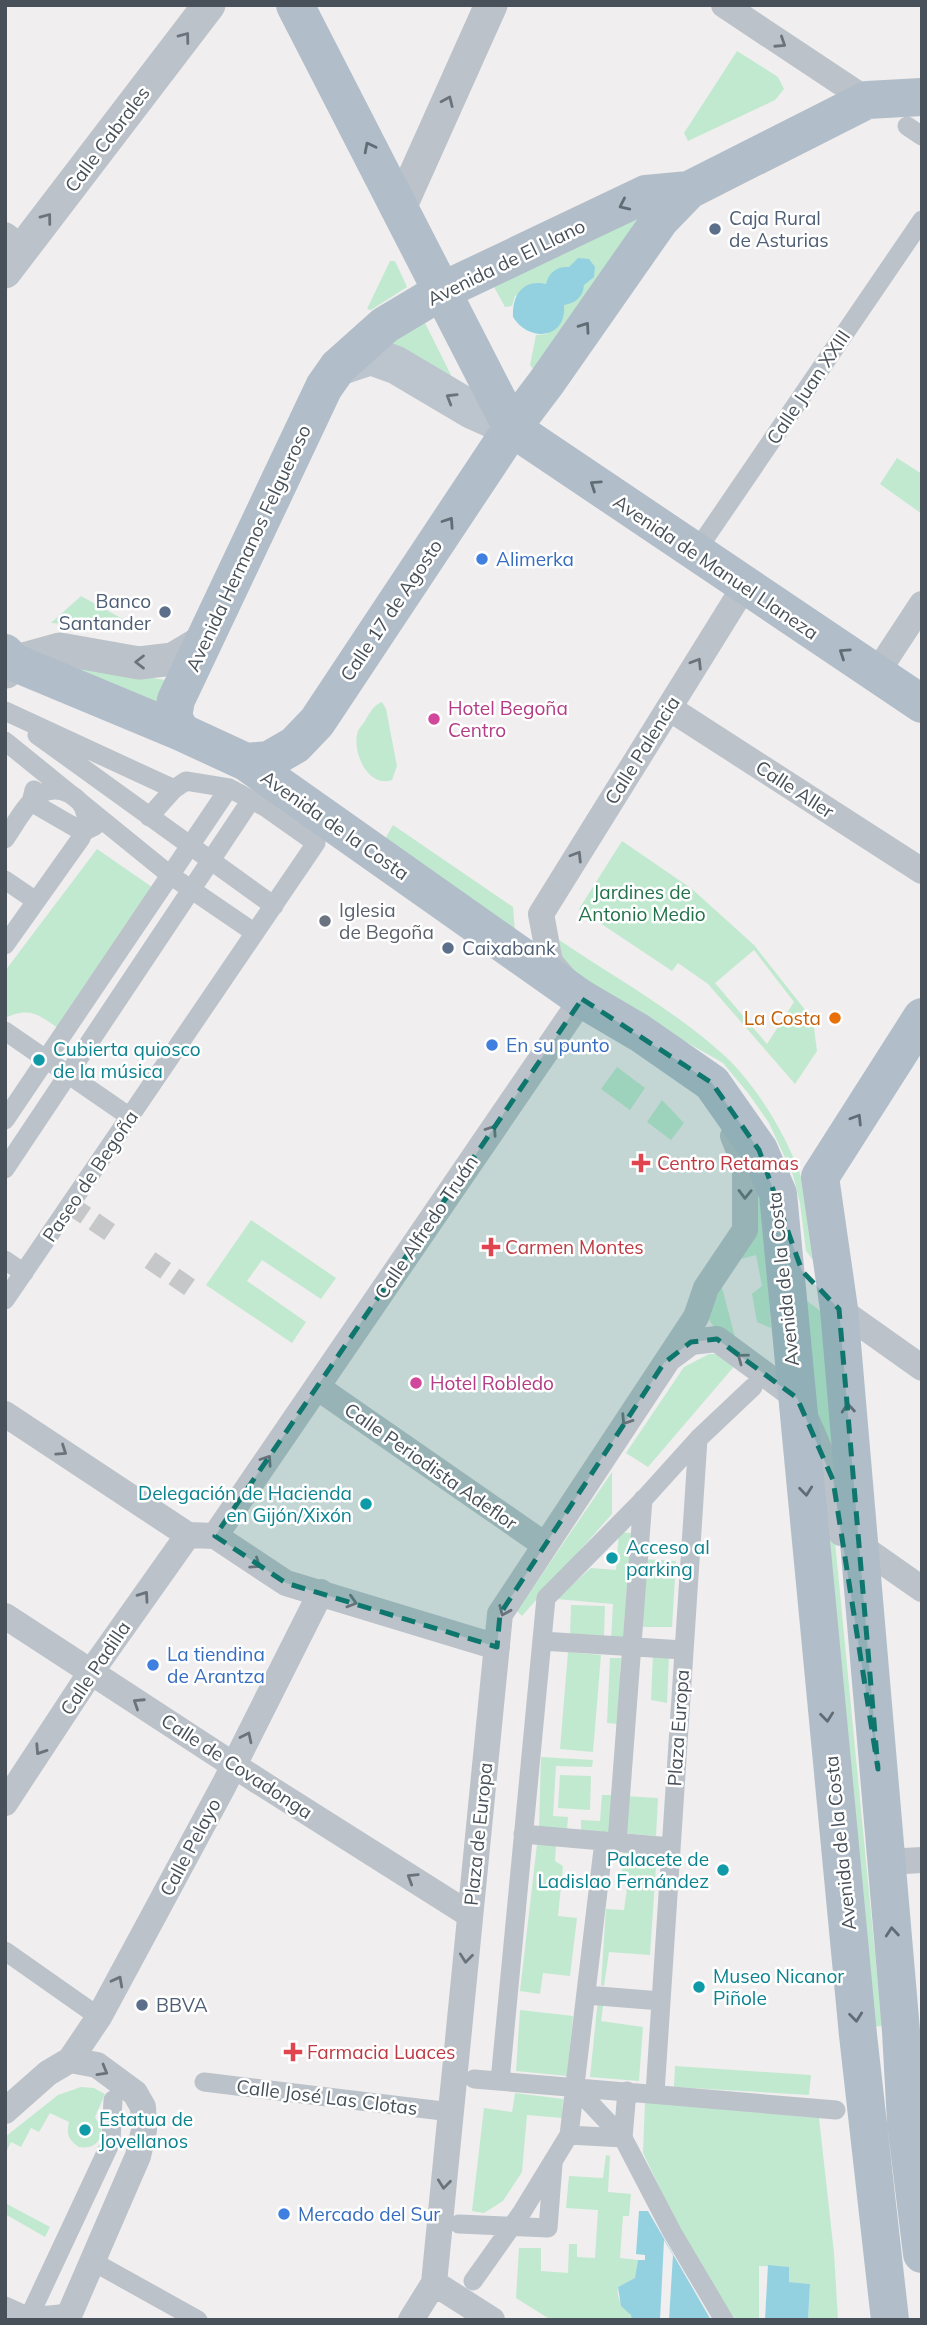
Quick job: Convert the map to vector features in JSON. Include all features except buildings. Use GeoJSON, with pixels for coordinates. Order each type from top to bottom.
{"type":"FeatureCollection","features":[{"type":"Feature","properties":{"kind":"main road","name":"Avenida de Manuel Llaneza"},"geometry":{"type":"LineString","coordinates":[[295,5],[512,428]]}},
{"type":"Feature","properties":{"kind":"main road","name":"Avenida de El Llano"},"geometry":{"type":"LineString","coordinates":[[512,428],[660,220],[690,190],[867,100],[917,119]]}},
{"type":"Feature","properties":{"kind":"main road","name":"Avenida de El Llano"},"geometry":{"type":"LineString","coordinates":[[338,367],[385,326],[442,291],[646,194],[690,190]]}},
{"type":"Feature","properties":{"kind":"main road","name":"Avenida de Manuel Llaneza"},"geometry":{"type":"LineString","coordinates":[[338,367],[371,356],[396,365],[472,410],[512,428],[744,587],[922,704]]}},
{"type":"Feature","properties":{"kind":"main road","name":"Avenida Hermanos Felgueroso"},"geometry":{"type":"LineString","coordinates":[[181,732],[173,717],[176,701],[324,387],[338,367]]}},
{"type":"Feature","properties":{"kind":"main road","name":"Calle 17 de Agosto"},"geometry":{"type":"LineString","coordinates":[[238,775],[295,745],[317,722],[512,428]]}},
{"type":"Feature","properties":{"kind":"main road","name":"Avenida de la Costa"},"geometry":{"type":"LineString","coordinates":[[8,663],[181,732],[238,775],[582,999],[640,1033],[712,1083],[759,1150],[778,1194],[783,1269],[857,2022],[890,2320]]}},
{"type":"Feature","properties":{"kind":"main road"},"geometry":{"type":"LineString","coordinates":[[922,1017],[821,1177],[839,1310],[878,1769],[904,1861],[901,2031],[917,2118],[922,2254]]}},
{"type":"Feature","properties":{"kind":"main road"},"geometry":{"type":"LineString","coordinates":[[778,1194],[802,1271],[818,1292],[839,1310]]}},
{"type":"Feature","properties":{"kind":"main road"},"geometry":{"type":"LineString","coordinates":[[871,2144],[887,2130],[917,2118]]}},
{"type":"Feature","properties":{"kind":"street","name":"Calle Cabrales"},"geometry":{"type":"LineString","coordinates":[[11,252],[209,5]]}},
{"type":"Feature","properties":{"kind":"street"},"geometry":{"type":"LineString","coordinates":[[400,208],[491,5]]}},
{"type":"Feature","properties":{"kind":"street"},"geometry":{"type":"LineString","coordinates":[[724,5],[867,100]]}},
{"type":"Feature","properties":{"kind":"street","name":"Calle Juan XXIII"},"geometry":{"type":"LineString","coordinates":[[695,554],[922,220]]}},
{"type":"Feature","properties":{"kind":"street","name":"Calle Palencia"},"geometry":{"type":"LineString","coordinates":[[582,999],[550,961],[541,914],[744,587]]}},
{"type":"Feature","properties":{"kind":"street"},"geometry":{"type":"LineString","coordinates":[[876,674],[922,604]]}},
{"type":"Feature","properties":{"kind":"street"},"geometry":{"type":"LineString","coordinates":[[8,663],[60,649],[139,663],[173,659],[203,641]]}},
{"type":"Feature","properties":{"kind":"street","name":"Calle Aller"},"geometry":{"type":"LineString","coordinates":[[669,708],[922,871]]}},
{"type":"Feature","properties":{"kind":"street"},"geometry":{"type":"LineString","coordinates":[[5,711],[174,789]]}},
{"type":"Feature","properties":{"kind":"street"},"geometry":{"type":"LineString","coordinates":[[5,711],[274,906]]}},
{"type":"Feature","properties":{"kind":"street"},"geometry":{"type":"LineString","coordinates":[[11,746],[170,875],[255,933]]}},
{"type":"Feature","properties":{"kind":"street"},"geometry":{"type":"LineString","coordinates":[[11,746],[36,784],[31,802]]}},
{"type":"Feature","properties":{"kind":"street"},"geometry":{"type":"LineString","coordinates":[[149,817],[174,789],[186,781],[238,775]]}},
{"type":"Feature","properties":{"kind":"street"},"geometry":{"type":"LineString","coordinates":[[5,1169],[251,800],[238,775]]}},
{"type":"Feature","properties":{"kind":"street"},"geometry":{"type":"LineString","coordinates":[[5,1120],[238,775]]}},
{"type":"Feature","properties":{"kind":"street"},"geometry":{"type":"LineString","coordinates":[[5,839],[31,802],[40,794],[63,790],[82,804],[86,815],[83,832],[5,945]]}},
{"type":"Feature","properties":{"kind":"street","name":"Paseo de Begoña"},"geometry":{"type":"LineString","coordinates":[[5,1300],[316,843],[251,800]]}},
{"type":"Feature","properties":{"kind":"street"},"geometry":{"type":"LineString","coordinates":[[31,802],[83,832]]}},
{"type":"Feature","properties":{"kind":"street"},"geometry":{"type":"LineString","coordinates":[[83,832],[106,821]]}},
{"type":"Feature","properties":{"kind":"street"},"geometry":{"type":"LineString","coordinates":[[5,880],[36,901]]}},
{"type":"Feature","properties":{"kind":"street","name":"Calle Alfredo Truán"},"geometry":{"type":"LineString","coordinates":[[215,1536],[582,999]]}},
{"type":"Feature","properties":{"kind":"street"},"geometry":{"type":"LineString","coordinates":[[5,1031],[130,1117]]}},
{"type":"Feature","properties":{"kind":"street","name":"Plaza de Europa"},"geometry":{"type":"LineString","coordinates":[[434,2283],[500,1614],[696,1317],[706,1288],[745,1230],[745,1166],[712,1083]]}},
{"type":"Feature","properties":{"kind":"street"},"geometry":{"type":"LineString","coordinates":[[5,1260],[24,1273]]}},
{"type":"Feature","properties":{"kind":"street"},"geometry":{"type":"LineString","coordinates":[[839,1310],[922,1368]]}},
{"type":"Feature","properties":{"kind":"street","name":"Plaza de Europa"},"geometry":{"type":"LineString","coordinates":[[664,1363],[691,1342],[717,1339],[797,1398],[833,1480],[878,1769]]}},
{"type":"Feature","properties":{"kind":"street","name":"Calle Periodista Adeflor"},"geometry":{"type":"LineString","coordinates":[[317,1387],[545,1545]]}},
{"type":"Feature","properties":{"kind":"street"},"geometry":{"type":"LineString","coordinates":[[500,2081],[546,1598],[698,1439],[753,1387]]}},
{"type":"Feature","properties":{"kind":"street"},"geometry":{"type":"LineString","coordinates":[[5,1413],[188,1535],[215,1536],[286,1583],[497,1647]]}},
{"type":"Feature","properties":{"kind":"street","name":"Plaza Europa"},"geometry":{"type":"LineString","coordinates":[[655,2093],[698,1439]]}},
{"type":"Feature","properties":{"kind":"street"},"geometry":{"type":"LineString","coordinates":[[569,2135],[586,1995],[611,1842],[632,1647],[643,1499]]}},
{"type":"Feature","properties":{"kind":"street","name":"Calle Padilla"},"geometry":{"type":"LineString","coordinates":[[5,1803],[91,1672],[188,1535]]}},
{"type":"Feature","properties":{"kind":"street"},"geometry":{"type":"LineString","coordinates":[[859,1545],[922,1589]]}},
{"type":"Feature","properties":{"kind":"street","name":"Calle Pelayo"},"geometry":{"type":"LineString","coordinates":[[70,2060],[99,2017],[321,1592]]}},
{"type":"Feature","properties":{"kind":"street","name":"Calle de Covadonga"},"geometry":{"type":"LineString","coordinates":[[5,1616],[470,1915]]}},
{"type":"Feature","properties":{"kind":"street"},"geometry":{"type":"LineString","coordinates":[[543,1632],[632,1647],[683,1650]]}},
{"type":"Feature","properties":{"kind":"street"},"geometry":{"type":"LineString","coordinates":[[523,1834],[671,1847]]}},
{"type":"Feature","properties":{"kind":"street"},"geometry":{"type":"LineString","coordinates":[[5,1951],[99,2017]]}},
{"type":"Feature","properties":{"kind":"street"},"geometry":{"type":"LineString","coordinates":[[586,1995],[661,2001]]}},
{"type":"Feature","properties":{"kind":"street"},"geometry":{"type":"LineString","coordinates":[[901,2031],[922,2078]]}},
{"type":"Feature","properties":{"kind":"street"},"geometry":{"type":"LineString","coordinates":[[5,2111],[48,2073],[70,2060],[97,2065],[135,2094],[143,2107],[144,2130],[138,2156],[69,2316],[29,2317],[5,2306]]}},
{"type":"Feature","properties":{"kind":"street"},"geometry":{"type":"LineString","coordinates":[[474,2079],[836,2110]]}},
{"type":"Feature","properties":{"kind":"street","name":"Calle José Las Clotas"},"geometry":{"type":"LineString","coordinates":[[204,2082],[451,2112]]}},
{"type":"Feature","properties":{"kind":"street"},"geometry":{"type":"LineString","coordinates":[[575,2086],[623,2138],[672,2232],[724,2320]]}},
{"type":"Feature","properties":{"kind":"street"},"geometry":{"type":"LineString","coordinates":[[473,2281],[512,2226],[569,2135],[627,2091]]}},
{"type":"Feature","properties":{"kind":"street"},"geometry":{"type":"LineString","coordinates":[[623,2138],[627,2091]]}},
{"type":"Feature","properties":{"kind":"street"},"geometry":{"type":"LineString","coordinates":[[29,2317],[111,2142],[113,2100]]}},
{"type":"Feature","properties":{"kind":"street"},"geometry":{"type":"LineString","coordinates":[[569,2135],[623,2138]]}},
{"type":"Feature","properties":{"kind":"street"},"geometry":{"type":"LineString","coordinates":[[459,2224],[548,2228],[554,2159]]}},
{"type":"Feature","properties":{"kind":"street"},"geometry":{"type":"LineString","coordinates":[[92,2261],[198,2320]]}},
{"type":"Feature","properties":{"kind":"street"},"geometry":{"type":"LineString","coordinates":[[411,2320],[434,2283],[492,2320]]}},
{"type":"Feature","properties":{"kind":"highlighted area"},"geometry":{"type":"Polygon","coordinates":[[[582,999],[712,1083],[759,1150],[802,1271],[839,1309],[878,1769],[833,1480],[797,1398],[717,1339],[691,1342],[664,1363],[500,1614],[497,1647],[286,1583],[215,1536],[582,999]]]}},
{"type":"Feature","properties":{"kind":"green space"},"geometry":{"type":"Polygon","coordinates":[[[737,51],[778,77],[784,89],[775,100],[688,141],[684,133],[737,51]]]}},
{"type":"Feature","properties":{"kind":"green space"},"geometry":{"type":"Polygon","coordinates":[[[662,201],[542,379],[530,365],[536,335],[547,334],[564,305],[569,268],[547,284],[515,296],[512,306],[505,307],[493,285],[662,201]]]}},
{"type":"Feature","properties":{"kind":"green space"},"geometry":{"type":"Polygon","coordinates":[[[390,261],[395,261],[407,287],[371,310],[367,309],[390,261]]]}},
{"type":"Feature","properties":{"kind":"green space"},"geometry":{"type":"Polygon","coordinates":[[[424,321],[451,375],[445,378],[390,341],[424,321]]]}},
{"type":"Feature","properties":{"kind":"green space"},"geometry":{"type":"Polygon","coordinates":[[[897,458],[922,474],[922,514],[880,484],[897,458]]]}},
{"type":"Feature","properties":{"kind":"green space"},"geometry":{"type":"Polygon","coordinates":[[[81,596],[141,629],[51,623],[81,596]]]}},
{"type":"Feature","properties":{"kind":"green space"},"geometry":{"type":"Polygon","coordinates":[[[76,667],[166,680],[157,704],[73,673],[76,667]]]}},
{"type":"Feature","properties":{"kind":"green space"},"geometry":{"type":"Polygon","coordinates":[[[382,702],[386,709],[397,766],[392,780],[383,781],[369,774],[363,766],[356,739],[370,712],[382,702]]]}},
{"type":"Feature","properties":{"kind":"green space"},"geometry":{"type":"Polygon","coordinates":[[[393,825],[513,907],[515,932],[385,839],[393,825]]]}},
{"type":"Feature","properties":{"kind":"green space","name":"Jardines de Antonio Medio"},"geometry":{"type":"Polygon","coordinates":[[[622,841],[692,889],[754,945],[813,1020],[817,1051],[795,1084],[708,984],[678,963],[672,971],[579,909],[622,841]],[[754,950],[715,983],[767,1044],[794,1002],[754,950]]]}},
{"type":"Feature","properties":{"kind":"green space"},"geometry":{"type":"Polygon","coordinates":[[[97,849],[152,887],[58,1028],[33,1014],[21,1013],[5,1018],[5,971],[97,849]]]}},
{"type":"Feature","properties":{"kind":"green space"},"geometry":{"type":"Polygon","coordinates":[[[559,940],[687,1025],[737,1068],[759,1096],[794,1159],[808,1207],[816,1264],[806,1251],[800,1203],[793,1175],[769,1123],[748,1093],[723,1063],[657,1029],[563,965],[559,940]]]}},
{"type":"Feature","properties":{"kind":"green space"},"geometry":{"type":"Polygon","coordinates":[[[617,1067],[645,1088],[630,1110],[601,1089],[617,1067]]]}},
{"type":"Feature","properties":{"kind":"green space"},"geometry":{"type":"Polygon","coordinates":[[[662,1100],[684,1123],[671,1140],[647,1122],[662,1100]]]}},
{"type":"Feature","properties":{"kind":"green space"},"geometry":{"type":"Polygon","coordinates":[[[754,1182],[763,1212],[771,1328],[757,1322],[752,1294],[762,1286],[756,1255],[741,1259],[754,1182]]]}},
{"type":"Feature","properties":{"kind":"green space"},"geometry":{"type":"Polygon","coordinates":[[[251,1220],[336,1278],[321,1299],[262,1260],[247,1281],[306,1322],[292,1343],[206,1285],[251,1220]]]}},
{"type":"Feature","properties":{"kind":"green space"},"geometry":{"type":"Polygon","coordinates":[[[721,1284],[735,1337],[716,1330],[708,1318],[721,1284]]]}},
{"type":"Feature","properties":{"kind":"green space"},"geometry":{"type":"Polygon","coordinates":[[[803,1298],[823,1313],[835,1449],[808,1403],[803,1298]]]}},
{"type":"Feature","properties":{"kind":"green space"},"geometry":{"type":"Polygon","coordinates":[[[709,1354],[716,1354],[737,1363],[648,1467],[626,1453],[684,1367],[709,1354]]]}},
{"type":"Feature","properties":{"kind":"green space"},"geometry":{"type":"Polygon","coordinates":[[[815,1465],[834,1531],[882,2026],[872,2027],[815,1465]]]}},
{"type":"Feature","properties":{"kind":"green space"},"geometry":{"type":"Polygon","coordinates":[[[612,1472],[612,1514],[522,1616],[517,1611],[612,1472]]]}},
{"type":"Feature","properties":{"kind":"green space"},"geometry":{"type":"Polygon","coordinates":[[[619,1532],[631,1533],[623,1640],[611,1639],[613,1604],[556,1599],[591,1568],[616,1570],[619,1532]]]}},
{"type":"Feature","properties":{"kind":"green space"},"geometry":{"type":"Polygon","coordinates":[[[642,1559],[676,1561],[672,1627],[643,1627],[642,1559]]]}},
{"type":"Feature","properties":{"kind":"green space"},"geometry":{"type":"Polygon","coordinates":[[[571,1605],[605,1606],[604,1636],[570,1635],[571,1605]]]}},
{"type":"Feature","properties":{"kind":"green space"},"geometry":{"type":"Polygon","coordinates":[[[568,1652],[601,1655],[593,1752],[560,1749],[568,1652]]]}},
{"type":"Feature","properties":{"kind":"green space"},"geometry":{"type":"Polygon","coordinates":[[[653,1654],[669,1656],[667,1703],[651,1700],[653,1654]]]}},
{"type":"Feature","properties":{"kind":"green space"},"geometry":{"type":"Polygon","coordinates":[[[610,1658],[621,1658],[618,1724],[607,1723],[610,1658]]]}},
{"type":"Feature","properties":{"kind":"green space"},"geometry":{"type":"Polygon","coordinates":[[[541,1757],[593,1760],[592,1767],[556,1766],[553,1816],[568,1817],[567,1830],[539,1828],[541,1757]]]}},
{"type":"Feature","properties":{"kind":"green space"},"geometry":{"type":"Polygon","coordinates":[[[560,1775],[591,1776],[590,1810],[558,1808],[560,1775]]]}},
{"type":"Feature","properties":{"kind":"green space"},"geometry":{"type":"Polygon","coordinates":[[[602,1795],[612,1795],[610,1833],[581,1831],[581,1820],[600,1821],[602,1795]]]}},
{"type":"Feature","properties":{"kind":"green space"},"geometry":{"type":"Polygon","coordinates":[[[624,1796],[658,1798],[656,1836],[623,1833],[624,1796]]]}},
{"type":"Feature","properties":{"kind":"green space"},"geometry":{"type":"Polygon","coordinates":[[[537,1844],[556,1846],[555,1861],[563,1866],[558,1916],[577,1918],[570,1976],[543,1973],[540,1994],[520,1991],[537,1844]]]}},
{"type":"Feature","properties":{"kind":"green space"},"geometry":{"type":"Polygon","coordinates":[[[623,1849],[657,1851],[650,1955],[609,1952],[604,1986],[601,1985],[606,1909],[624,1910],[629,1873],[622,1872],[623,1849]]]}},
{"type":"Feature","properties":{"kind":"green space"},"geometry":{"type":"Polygon","coordinates":[[[598,1999],[604,2000],[601,2021],[643,2027],[639,2081],[590,2077],[598,1999]]]}},
{"type":"Feature","properties":{"kind":"green space"},"geometry":{"type":"Polygon","coordinates":[[[520,2010],[573,2016],[567,2076],[516,2071],[520,2010]]]}},
{"type":"Feature","properties":{"kind":"green space"},"geometry":{"type":"Polygon","coordinates":[[[675,2066],[811,2075],[809,2095],[674,2087],[675,2066]]]}},
{"type":"Feature","properties":{"kind":"green space"},"geometry":{"type":"Polygon","coordinates":[[[81,2087],[94,2088],[105,2094],[95,2117],[102,2130],[95,2144],[84,2147],[76,2145],[68,2134],[69,2122],[50,2113],[39,2132],[31,2128],[21,2147],[11,2142],[5,2154],[5,2137],[58,2095],[81,2087]]]}},
{"type":"Feature","properties":{"kind":"green space"},"geometry":{"type":"Polygon","coordinates":[[[515,2093],[563,2099],[562,2118],[527,2115],[522,2172],[503,2201],[484,2213],[472,2211],[484,2108],[512,2112],[515,2093]]]}},
{"type":"Feature","properties":{"kind":"green space"},"geometry":{"type":"Polygon","coordinates":[[[645,2102],[819,2118],[834,2253],[838,2320],[808,2320],[810,2284],[788,2282],[789,2267],[759,2266],[759,2320],[731,2320],[688,2247],[643,2153],[645,2102]]]}},
{"type":"Feature","properties":{"kind":"green space"},"geometry":{"type":"Polygon","coordinates":[[[606,2155],[610,2156],[608,2192],[631,2194],[629,2216],[623,2216],[620,2258],[638,2260],[636,2278],[618,2287],[618,2293],[620,2301],[633,2318],[551,2320],[516,2298],[519,2248],[541,2248],[541,2271],[568,2273],[569,2244],[577,2244],[577,2257],[595,2258],[598,2210],[566,2208],[569,2176],[603,2178],[606,2155]]]}},
{"type":"Feature","properties":{"kind":"green space"},"geometry":{"type":"Polygon","coordinates":[[[5,2203],[50,2227],[45,2237],[5,2214],[5,2203]]]}},
{"type":"Feature","properties":{"kind":"water"},"geometry":{"type":"Polygon","coordinates":[[[578,258],[589,259],[595,267],[594,277],[584,285],[578,299],[564,305],[560,325],[546,334],[537,334],[520,325],[513,317],[513,309],[520,290],[531,284],[546,284],[554,271],[569,267],[578,258]]]}},
{"type":"Feature","properties":{"kind":"water"},"geometry":{"type":"Polygon","coordinates":[[[639,2211],[648,2211],[711,2320],[632,2320],[631,2315],[621,2306],[618,2287],[635,2278],[638,2260],[645,2260],[645,2255],[636,2254],[639,2211]]]}},
{"type":"Feature","properties":{"kind":"water"},"geometry":{"type":"Polygon","coordinates":[[[768,2265],[789,2267],[789,2282],[810,2284],[808,2320],[765,2320],[768,2265]]]}},
{"type":"Feature","properties":{"kind":"pier"},"geometry":{"type":"Polygon","coordinates":[[[664,2240],[673,2255],[669,2320],[660,2320],[664,2240]]]}},
{"type":"Feature","properties":{"kind":"tunnel"},"geometry":{"type":"LineString","coordinates":[[70,1205],[114,1235]]}},
{"type":"Feature","properties":{"kind":"tunnel"},"geometry":{"type":"LineString","coordinates":[[150,1260],[192,1289]]}},
{"type":"Feature","properties":{"kind":"place","name":"Caja Rural de Asturias"},"geometry":{"type":"Point","coordinates":[715,229]}},
{"type":"Feature","properties":{"kind":"place","name":"Alimerka"},"geometry":{"type":"Point","coordinates":[482,559]}},
{"type":"Feature","properties":{"kind":"place","name":"Banco Santander"},"geometry":{"type":"Point","coordinates":[165,612]}},
{"type":"Feature","properties":{"kind":"place","name":"Hotel Begoña Centro"},"geometry":{"type":"Point","coordinates":[434,719]}},
{"type":"Feature","properties":{"kind":"place","name":"Iglesia de Begoña"},"geometry":{"type":"Point","coordinates":[325,921]}},
{"type":"Feature","properties":{"kind":"place","name":"Caixabank"},"geometry":{"type":"Point","coordinates":[448,948]}},
{"type":"Feature","properties":{"kind":"place","name":"La Costa"},"geometry":{"type":"Point","coordinates":[835,1018]}},
{"type":"Feature","properties":{"kind":"place","name":"En su punto"},"geometry":{"type":"Point","coordinates":[492,1045]}},
{"type":"Feature","properties":{"kind":"place","name":"Cubierta quiosco de la música"},"geometry":{"type":"Point","coordinates":[39,1060]}},
{"type":"Feature","properties":{"kind":"place","name":"Centro Retamas"},"geometry":{"type":"Point","coordinates":[641,1163]}},
{"type":"Feature","properties":{"kind":"place","name":"Carmen Montes"},"geometry":{"type":"Point","coordinates":[491,1247]}},
{"type":"Feature","properties":{"kind":"place","name":"Hotel Robledo"},"geometry":{"type":"Point","coordinates":[416,1383]}},
{"type":"Feature","properties":{"kind":"place","name":"Delegación de Hacienda en Gijón/Xixón"},"geometry":{"type":"Point","coordinates":[366,1504]}},
{"type":"Feature","properties":{"kind":"place","name":"Acceso al parking"},"geometry":{"type":"Point","coordinates":[612,1558]}},
{"type":"Feature","properties":{"kind":"place","name":"La tiendina de Arantza"},"geometry":{"type":"Point","coordinates":[153,1665]}},
{"type":"Feature","properties":{"kind":"place","name":"Palacete de Ladislao Fernández"},"geometry":{"type":"Point","coordinates":[723,1870]}},
{"type":"Feature","properties":{"kind":"place","name":"Museo Nicanor Piñole"},"geometry":{"type":"Point","coordinates":[699,1987]}},
{"type":"Feature","properties":{"kind":"place","name":"BBVA"},"geometry":{"type":"Point","coordinates":[142,2005]}},
{"type":"Feature","properties":{"kind":"place","name":"Farmacia Luaces"},"geometry":{"type":"Point","coordinates":[293,2052]}},
{"type":"Feature","properties":{"kind":"place","name":"Estatua de Jovellanos"},"geometry":{"type":"Point","coordinates":[85,2130]}},
{"type":"Feature","properties":{"kind":"place","name":"Mercado del Sur"},"geometry":{"type":"Point","coordinates":[284,2214]}}]}
